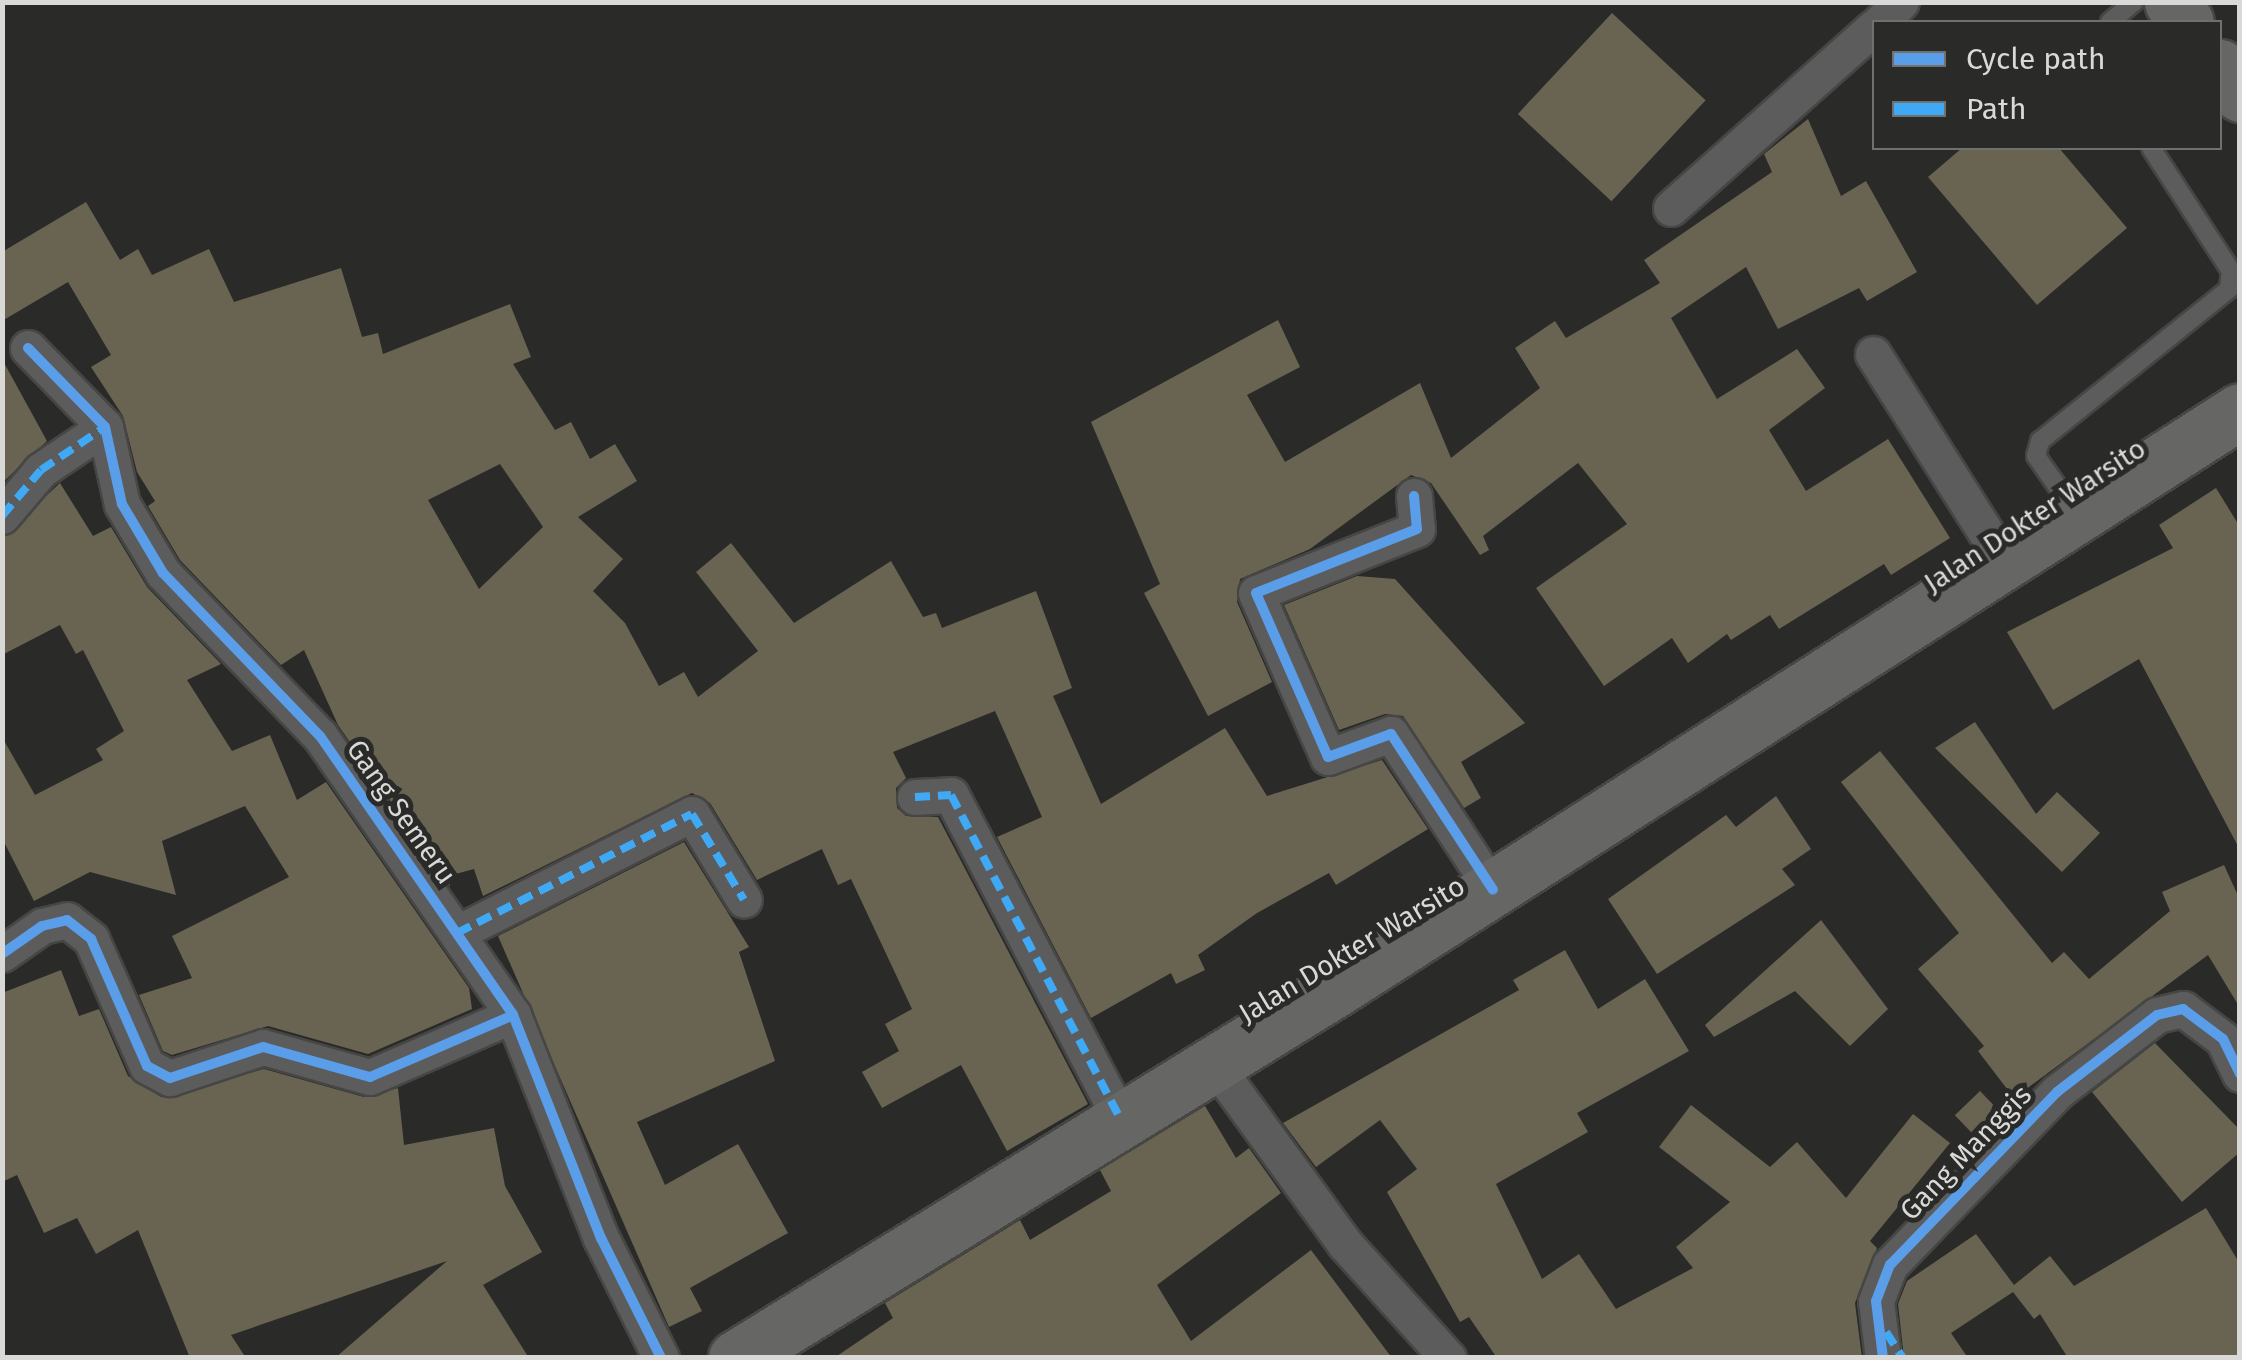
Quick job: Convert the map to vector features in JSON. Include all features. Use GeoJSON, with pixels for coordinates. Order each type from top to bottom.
{"type":"FeatureCollection","features":[{"type":"Feature","properties":{"kind":"main road"},"geometry":{"type":"LineString","coordinates":[[2222,70],[2240,94]]}},
{"type":"Feature","properties":{"kind":"main road","name":"Jalan Dokter Warsito"},"geometry":{"type":"LineString","coordinates":[[736,1358],[1119,1117],[1493,890],[2240,411]]}},
{"type":"Feature","properties":{"kind":"street"},"geometry":{"type":"LineString","coordinates":[[1882,20],[1901,2]]}},
{"type":"Feature","properties":{"kind":"street"},"geometry":{"type":"LineString","coordinates":[[1671,208],[1872,29]]}},
{"type":"Feature","properties":{"kind":"street"},"geometry":{"type":"LineString","coordinates":[[2,516],[40,470],[105,428],[28,348]]}},
{"type":"Feature","properties":{"kind":"street"},"geometry":{"type":"LineString","coordinates":[[1872,354],[2004,563]]}},
{"type":"Feature","properties":{"kind":"street","name":"Gang Semeru"},"geometry":{"type":"LineString","coordinates":[[105,428],[122,504],[163,572],[320,736],[513,1014],[601,1238],[661,1358]]}},
{"type":"Feature","properties":{"kind":"street"},"geometry":{"type":"LineString","coordinates":[[1414,496],[1417,529],[1256,593],[1328,757],[1391,734],[1493,890]]}},
{"type":"Feature","properties":{"kind":"street"},"geometry":{"type":"LineString","coordinates":[[915,797],[951,795],[1119,1117]]}},
{"type":"Feature","properties":{"kind":"street"},"geometry":{"type":"LineString","coordinates":[[457,933],[692,814],[744,900]]}},
{"type":"Feature","properties":{"kind":"street"},"geometry":{"type":"LineString","coordinates":[[2,954],[42,926],[67,920],[91,940],[148,1066],[170,1078],[264,1047],[370,1077],[513,1014]]}},
{"type":"Feature","properties":{"kind":"street","name":"Gang Manggis"},"geometry":{"type":"LineString","coordinates":[[1882,1341],[1876,1301],[1902,1250],[2057,1092],[2157,1015],[2183,1009],[2202,1021],[2223,1039],[2240,1074]]}},
{"type":"Feature","properties":{"kind":"street"},"geometry":{"type":"LineString","coordinates":[[1212,1061],[1345,1244],[1448,1358]]}},
{"type":"Feature","properties":{"kind":"street"},"geometry":{"type":"LineString","coordinates":[[1882,1341],[1903,1358]]}},
{"type":"Feature","properties":{"kind":"lane"},"geometry":{"type":"LineString","coordinates":[[2112,20],[2134,2]]}},
{"type":"Feature","properties":{"kind":"lane"},"geometry":{"type":"LineString","coordinates":[[2078,516],[2036,456],[2040,442],[2229,289],[2231,271],[2152,150]]}},
{"type":"Feature","properties":{"kind":"building"},"geometry":{"type":"Polygon","coordinates":[[[1612,13],[1706,100],[1611,201],[1518,114],[1612,13]]]}},
{"type":"Feature","properties":{"kind":"building"},"geometry":{"type":"Polygon","coordinates":[[[1808,119],[1841,196],[1866,181],[1917,272],[1867,301],[1859,288],[1778,329],[1746,267],[1671,318],[1717,399],[1797,349],[1825,388],[1769,430],[1806,491],[1888,439],[1950,538],[1891,575],[1884,564],[1779,629],[1770,615],[1731,640],[1727,634],[1688,663],[1672,638],[1604,686],[1536,588],[1627,524],[1578,463],[1483,536],[1489,550],[1480,555],[1431,483],[1411,475],[1310,549],[1240,579],[1237,602],[1272,682],[1208,716],[1144,593],[1160,584],[1091,422],[1278,320],[1300,367],[1247,395],[1285,462],[1420,383],[1451,458],[1540,388],[1515,348],[1555,321],[1566,338],[1660,283],[1644,260],[1772,172],[1764,154],[1808,119]]]}},
{"type":"Feature","properties":{"kind":"building"},"geometry":{"type":"Polygon","coordinates":[[[1960,150],[2061,150],[2127,228],[2037,305],[1928,177],[1960,150]]]}},
{"type":"Feature","properties":{"kind":"building"},"geometry":{"type":"Polygon","coordinates":[[[86,202],[120,260],[138,249],[152,275],[209,249],[234,302],[341,268],[362,337],[378,333],[383,354],[510,304],[531,357],[513,364],[555,430],[571,422],[590,459],[615,444],[637,481],[578,517],[623,559],[593,591],[625,623],[659,686],[684,672],[698,697],[758,651],[696,572],[731,543],[794,623],[891,561],[923,617],[936,613],[942,628],[1036,591],[1072,688],[1053,696],[1101,804],[1225,728],[1267,796],[1382,760],[1428,829],[1336,885],[1329,873],[1257,913],[1198,955],[1205,970],[1176,984],[1171,973],[1091,1018],[997,837],[1042,817],[995,711],[893,752],[906,778],[896,788],[897,808],[906,816],[938,817],[1088,1104],[1007,1151],[961,1065],[882,1108],[862,1072],[899,1051],[885,1024],[912,1009],[851,879],[838,885],[822,849],[757,880],[710,803],[692,793],[483,896],[474,869],[448,876],[450,887],[338,725],[304,650],[281,665],[180,560],[148,506],[155,501],[137,472],[123,416],[91,367],[111,355],[68,282],[2,321],[2,252],[86,202]],[[500,464],[428,500],[479,589],[543,527],[500,464]]]}},
{"type":"Feature","properties":{"kind":"building"},"geometry":{"type":"Polygon","coordinates":[[[2,359],[47,441],[2,483],[2,359]]]}},
{"type":"Feature","properties":{"kind":"building"},"geometry":{"type":"Polygon","coordinates":[[[60,483],[93,536],[111,527],[147,587],[221,664],[187,680],[232,751],[270,735],[297,800],[326,782],[469,988],[472,1009],[368,1054],[268,1026],[172,1055],[163,1051],[139,995],[192,978],[172,936],[289,877],[245,806],[162,841],[176,895],[90,872],[34,901],[2,838],[2,737],[35,795],[103,760],[96,749],[124,731],[83,650],[76,654],[60,625],[2,655],[2,537],[60,483]]]}},
{"type":"Feature","properties":{"kind":"building"},"geometry":{"type":"Polygon","coordinates":[[[2216,488],[2240,527],[2240,850],[2139,659],[2053,710],[2007,632],[2173,548],[2159,525],[2216,488]]]}},
{"type":"Feature","properties":{"kind":"building"},"geometry":{"type":"Polygon","coordinates":[[[1357,576],[1395,579],[1525,723],[1461,762],[1481,798],[1464,808],[1403,716],[1385,714],[1339,730],[1284,605],[1357,576]]]}},
{"type":"Feature","properties":{"kind":"building"},"geometry":{"type":"Polygon","coordinates":[[[1975,722],[2036,814],[2057,792],[2100,833],[2062,872],[1935,748],[1975,722]]]}},
{"type":"Feature","properties":{"kind":"building"},"geometry":{"type":"Polygon","coordinates":[[[1880,751],[2052,963],[2064,952],[2089,979],[2170,911],[2162,892],[2224,865],[2240,900],[2240,1008],[2208,955],[2014,1098],[1978,1051],[1984,1046],[1918,969],[1959,933],[1841,782],[1880,751]]]}},
{"type":"Feature","properties":{"kind":"building"},"geometry":{"type":"Polygon","coordinates":[[[1776,796],[1811,849],[1782,869],[1795,885],[1657,974],[1608,899],[1726,815],[1736,827],[1776,796]]]}},
{"type":"Feature","properties":{"kind":"building"},"geometry":{"type":"Polygon","coordinates":[[[684,842],[749,947],[739,952],[775,1061],[637,1122],[665,1185],[738,1144],[788,1233],[690,1288],[702,1311],[669,1327],[498,936],[684,842]]]}},
{"type":"Feature","properties":{"kind":"building"},"geometry":{"type":"Polygon","coordinates":[[[1821,920],[1888,1009],[1850,1046],[1795,991],[1714,1037],[1705,1025],[1821,920]]]}},
{"type":"Feature","properties":{"kind":"building"},"geometry":{"type":"Polygon","coordinates":[[[1565,950],[1598,1009],[1645,979],[1689,1051],[1577,1113],[1588,1132],[1496,1184],[1542,1279],[1579,1254],[1616,1309],[1693,1268],[1676,1247],[1730,1202],[1659,1147],[1691,1105],[1770,1167],[1797,1142],[1846,1198],[1913,1114],[1950,1143],[1870,1241],[1877,1248],[1855,1303],[1862,1358],[1497,1358],[1469,1317],[1460,1322],[1387,1192],[1417,1169],[1380,1120],[1316,1167],[1283,1123],[1519,990],[1513,980],[1565,950]]]}},
{"type":"Feature","properties":{"kind":"building"},"geometry":{"type":"Polygon","coordinates":[[[61,970],[79,1016],[99,1009],[128,1076],[161,1097],[264,1069],[364,1097],[398,1088],[404,1145],[494,1128],[505,1186],[542,1252],[483,1285],[529,1358],[335,1358],[447,1261],[231,1335],[246,1358],[190,1358],[138,1230],[96,1254],[77,1218],[44,1233],[17,1175],[2,1182],[2,993],[61,970]]]}},
{"type":"Feature","properties":{"kind":"building"},"geometry":{"type":"Polygon","coordinates":[[[2155,1043],[2240,1130],[2240,1152],[2182,1202],[2092,1092],[2155,1043]]]}},
{"type":"Feature","properties":{"kind":"building"},"geometry":{"type":"Polygon","coordinates":[[[1980,1091],[2004,1116],[1979,1140],[1955,1115],[1980,1091]]]}},
{"type":"Feature","properties":{"kind":"building"},"geometry":{"type":"Polygon","coordinates":[[[1205,1106],[1236,1158],[1249,1148],[1281,1193],[1157,1285],[1191,1341],[1311,1250],[1392,1358],[834,1358],[893,1318],[885,1303],[1020,1220],[1030,1240],[1111,1191],[1100,1170],[1205,1106]]]}},
{"type":"Feature","properties":{"kind":"building"},"geometry":{"type":"Polygon","coordinates":[[[2206,1208],[2240,1264],[2240,1358],[2068,1358],[2040,1314],[2034,1319],[2013,1292],[1951,1333],[1968,1358],[1904,1358],[1898,1304],[1907,1281],[1976,1234],[2014,1285],[2050,1256],[2074,1286],[2206,1208]]]}},
{"type":"Feature","properties":{"kind":"marked path"},"geometry":{"type":"LineString","coordinates":[[2,516],[41,470],[105,427]]}},
{"type":"Feature","properties":{"kind":"marked path"},"geometry":{"type":"LineString","coordinates":[[915,797],[951,795],[1119,1117]]}},
{"type":"Feature","properties":{"kind":"marked path"},"geometry":{"type":"LineString","coordinates":[[457,933],[692,814],[744,900]]}},
{"type":"Feature","properties":{"kind":"marked path"},"geometry":{"type":"LineString","coordinates":[[1886,1332],[1903,1358]]}},
{"type":"Feature","properties":{"kind":"cycle path"},"geometry":{"type":"LineString","coordinates":[[28,348],[105,427],[122,504],[163,573],[320,736],[513,1015],[601,1238],[661,1358]]}},
{"type":"Feature","properties":{"kind":"cycle path"},"geometry":{"type":"LineString","coordinates":[[1414,496],[1417,529],[1256,593],[1328,757],[1391,734],[1493,890]]}},
{"type":"Feature","properties":{"kind":"cycle path"},"geometry":{"type":"LineString","coordinates":[[2,954],[42,926],[67,920],[91,939],[147,1066],[170,1078],[263,1047],[370,1077],[513,1015]]}},
{"type":"Feature","properties":{"kind":"cycle path"},"geometry":{"type":"LineString","coordinates":[[1883,1358],[1876,1301],[1890,1265],[2057,1092],[2157,1015],[2183,1009],[2223,1039],[2240,1074]]}}]}
